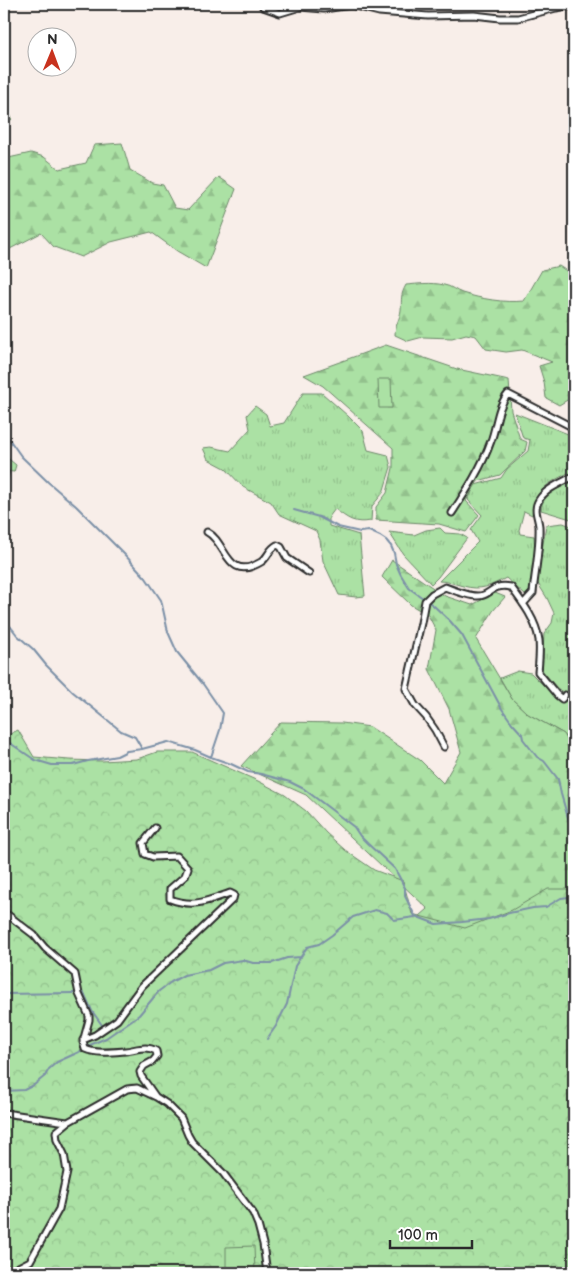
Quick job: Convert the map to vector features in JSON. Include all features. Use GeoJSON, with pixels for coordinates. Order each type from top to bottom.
{"type":"FeatureCollection","features":[{"type":"Feature","properties":{"kind":"street"},"geometry":{"type":"LineString","coordinates":[[262,4],[263,7],[280,13],[300,8],[324,9],[351,5],[379,12],[428,16],[474,15],[500,18],[518,18],[574,5]]}},
{"type":"Feature","properties":{"kind":"street"},"geometry":{"type":"LineString","coordinates":[[452,513],[475,478],[491,442],[502,402],[508,394],[574,428]]}},
{"type":"Feature","properties":{"kind":"street"},"geometry":{"type":"LineString","coordinates":[[523,604],[533,593],[539,528],[536,506],[544,493],[574,476]]}},
{"type":"Feature","properties":{"kind":"street"},"geometry":{"type":"LineString","coordinates":[[206,532],[213,535],[227,558],[236,566],[246,568],[263,561],[271,548],[277,545],[281,547],[287,558],[309,574]]}},
{"type":"Feature","properties":{"kind":"street"},"geometry":{"type":"LineString","coordinates":[[444,747],[426,717],[414,705],[406,689],[425,601],[432,594],[445,587],[477,597],[487,594],[495,587],[511,587],[531,617],[539,641],[538,672],[557,695],[562,699],[565,695]]}},
{"type":"Feature","properties":{"kind":"street"},"geometry":{"type":"LineString","coordinates":[[84,1040],[117,1020],[142,986],[233,899],[234,895],[230,893],[200,903],[181,903],[170,898],[170,889],[185,876],[188,868],[177,856],[153,857],[145,854],[143,843],[155,828]]}},
{"type":"Feature","properties":{"kind":"street"},"geometry":{"type":"LineString","coordinates":[[4,912],[34,935],[45,948],[75,974],[79,994],[89,1016],[83,1046],[85,1049],[92,1052],[151,1048],[156,1051],[157,1056],[144,1066],[140,1072],[156,1096]]}},
{"type":"Feature","properties":{"kind":"street"},"geometry":{"type":"LineString","coordinates":[[7,1273],[30,1261],[59,1209],[67,1172],[64,1154],[57,1140],[56,1132],[68,1122],[127,1089],[137,1088],[156,1096],[181,1118],[192,1142],[223,1173],[253,1213],[263,1244],[267,1273]]}},
{"type":"Feature","properties":{"kind":"street"},"geometry":{"type":"LineString","coordinates":[[4,1113],[68,1122]]}},
{"type":"Feature","properties":{"kind":"green space"},"geometry":{"type":"Polygon","coordinates":[[[4,79],[5,102],[12,119],[4,126],[4,79]]]}},
{"type":"Feature","properties":{"kind":"green space"},"geometry":{"type":"Polygon","coordinates":[[[122,143],[130,170],[152,183],[163,185],[175,208],[188,210],[219,177],[236,189],[206,268],[177,251],[151,232],[111,242],[81,257],[54,247],[41,233],[4,252],[4,159],[31,153],[44,157],[59,169],[86,163],[94,145],[122,143]]]}},
{"type":"Feature","properties":{"kind":"green space"},"geometry":{"type":"Polygon","coordinates":[[[559,266],[574,276],[574,396],[559,405],[546,398],[539,366],[552,362],[522,350],[506,352],[486,349],[476,336],[466,334],[452,338],[423,337],[408,341],[395,335],[402,295],[406,285],[439,284],[485,299],[524,301],[542,270],[559,266]]]}},
{"type":"Feature","properties":{"kind":"green space"},"geometry":{"type":"Polygon","coordinates":[[[386,345],[457,369],[509,380],[511,411],[520,439],[527,442],[525,451],[500,475],[478,481],[466,501],[479,515],[466,532],[439,524],[376,520],[376,507],[387,493],[393,468],[393,448],[323,386],[304,375],[386,345]]]}},
{"type":"Feature","properties":{"kind":"green space"},"geometry":{"type":"Polygon","coordinates":[[[378,379],[391,379],[392,408],[379,408],[378,379]]]}},
{"type":"Feature","properties":{"kind":"green space"},"geometry":{"type":"Polygon","coordinates":[[[303,393],[322,393],[363,431],[368,450],[388,455],[391,467],[383,493],[372,506],[371,521],[360,522],[352,520],[335,509],[329,517],[329,526],[359,535],[365,596],[339,595],[323,561],[320,540],[316,531],[279,514],[271,502],[243,487],[225,468],[208,459],[203,448],[211,447],[230,451],[250,429],[247,415],[255,406],[266,414],[270,426],[284,423],[303,393]]]}},
{"type":"Feature","properties":{"kind":"green space"},"geometry":{"type":"Polygon","coordinates":[[[515,413],[568,434],[574,449],[574,473],[570,476],[568,473],[544,488],[537,499],[532,515],[524,511],[519,530],[520,534],[534,536],[535,554],[530,590],[525,595],[506,578],[481,588],[439,581],[478,542],[471,530],[482,515],[468,500],[475,485],[501,478],[507,469],[528,451],[530,440],[523,438],[515,413]]]}},
{"type":"Feature","properties":{"kind":"green space"},"geometry":{"type":"Polygon","coordinates":[[[4,455],[16,465],[14,472],[4,471],[4,455]]]}},
{"type":"Feature","properties":{"kind":"green space"},"geometry":{"type":"Polygon","coordinates":[[[574,481],[574,520],[541,510],[542,504],[548,495],[574,481]]]}},
{"type":"Feature","properties":{"kind":"green space"},"geometry":{"type":"Polygon","coordinates":[[[563,523],[574,527],[574,747],[571,746],[564,734],[528,714],[512,699],[500,678],[518,671],[531,673],[561,703],[568,696],[557,688],[542,670],[544,634],[552,623],[554,613],[537,582],[546,525],[563,523]]]}},
{"type":"Feature","properties":{"kind":"green space"},"geometry":{"type":"Polygon","coordinates":[[[440,528],[445,533],[460,534],[467,538],[431,584],[403,554],[389,532],[414,535],[426,530],[440,528]]]}},
{"type":"Feature","properties":{"kind":"green space"},"geometry":{"type":"Polygon","coordinates":[[[392,560],[445,596],[472,605],[495,593],[505,597],[493,611],[476,639],[512,699],[528,714],[564,734],[574,752],[574,1030],[374,956],[428,909],[306,795],[241,766],[281,722],[342,723],[370,727],[420,760],[443,783],[461,752],[449,709],[429,669],[436,630],[428,615],[411,605],[382,577],[392,560]]]}},
{"type":"Feature","properties":{"kind":"green space"},"geometry":{"type":"Polygon","coordinates":[[[18,730],[34,757],[102,761],[137,759],[157,752],[192,752],[258,781],[285,795],[306,811],[345,850],[374,870],[403,881],[412,914],[465,928],[512,910],[548,889],[567,889],[574,894],[574,1273],[4,1273],[4,737],[18,730]]]}},
{"type":"Feature","properties":{"kind":"green space"},"geometry":{"type":"Polygon","coordinates":[[[254,1246],[255,1273],[226,1273],[226,1247],[254,1246]]]}},
{"type":"Feature","properties":{"kind":"waterway"},"geometry":{"type":"LineString","coordinates":[[4,432],[21,456],[76,506],[124,554],[146,578],[161,600],[168,632],[177,652],[223,713],[220,730],[211,757]]}},
{"type":"Feature","properties":{"kind":"waterway"},"geometry":{"type":"LineString","coordinates":[[294,510],[319,517],[338,527],[360,532],[369,531],[386,540],[391,546],[396,564],[409,588],[434,606],[462,635],[502,709],[537,757],[544,761],[558,779],[574,835]]}},
{"type":"Feature","properties":{"kind":"waterway"},"geometry":{"type":"LineString","coordinates":[[4,618],[17,635],[33,649],[73,692],[121,731],[135,737],[142,749]]}},
{"type":"Feature","properties":{"kind":"waterway"},"geometry":{"type":"LineString","coordinates":[[4,739],[35,760],[52,765],[73,765],[117,756],[127,751],[168,742],[195,750],[248,772],[290,782],[304,789],[354,827],[360,836],[395,869],[405,888],[405,896],[415,916],[436,924],[489,919],[509,913],[546,907],[561,898],[569,897],[574,900]]}},
{"type":"Feature","properties":{"kind":"waterway"},"geometry":{"type":"LineString","coordinates":[[267,1039],[287,1004],[295,966],[307,947],[319,944],[353,917],[375,910],[387,913],[394,920],[415,917]]}},
{"type":"Feature","properties":{"kind":"waterway"},"geometry":{"type":"LineString","coordinates":[[4,1091],[24,1090],[34,1085],[57,1062],[106,1038],[139,1015],[159,991],[184,975],[209,970],[223,963],[243,960],[253,963],[272,963],[287,958],[301,957]]}},
{"type":"Feature","properties":{"kind":"waterway"},"geometry":{"type":"LineString","coordinates":[[4,994],[74,993]]}},
{"type":"Feature","properties":{"kind":"waterway"},"geometry":{"type":"LineString","coordinates":[[84,993],[92,1011],[102,1025]]}}]}
